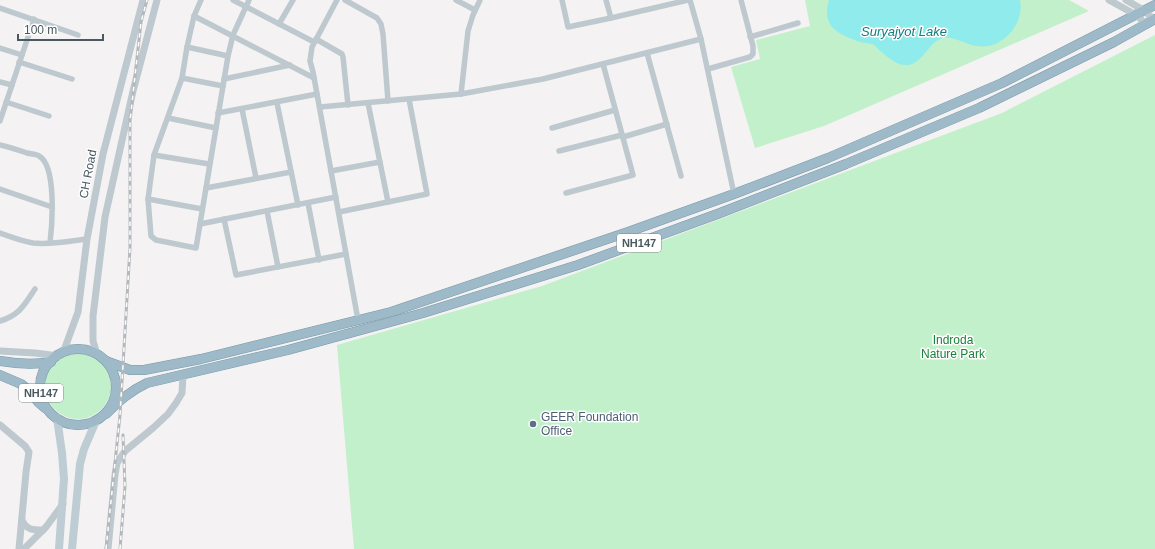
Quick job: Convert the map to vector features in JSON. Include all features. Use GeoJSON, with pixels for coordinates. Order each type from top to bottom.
{"type":"FeatureCollection","features":[{"type":"Feature","properties":{"kind":"highway","name":"NH147"},"geometry":{"type":"LineString","coordinates":[[0,361],[19,364],[39,364],[74,350],[86,350],[96,354],[106,361],[130,370],[144,370],[201,359],[391,312],[613,237],[734,194],[828,158],[1002,83],[1155,5]]}},
{"type":"Feature","properties":{"kind":"highway","name":"NH147"},"geometry":{"type":"LineString","coordinates":[[0,376],[21,384],[38,402],[62,421],[73,425],[85,425],[96,421],[106,414],[122,398],[147,383],[288,350],[423,313],[586,262],[720,213],[846,164],[979,108],[1114,42],[1151,21]]}},
{"type":"Feature","properties":{"kind":"highway","name":"NH147"},"geometry":{"type":"LineString","coordinates":[[54,416],[45,404],[41,393],[41,380],[45,368],[57,357]]}},
{"type":"Feature","properties":{"kind":"highway","name":"NH147"},"geometry":{"type":"LineString","coordinates":[[106,361],[112,370],[116,382],[116,393],[106,414]]}},
{"type":"Feature","properties":{"kind":"main road"},"geometry":{"type":"LineString","coordinates":[[54,416],[62,453],[64,479],[59,549]]}},
{"type":"Feature","properties":{"kind":"main road"},"geometry":{"type":"LineString","coordinates":[[72,549],[80,464],[84,449],[96,421]]}},
{"type":"Feature","properties":{"kind":"street","name":"CH Road"},"geometry":{"type":"LineString","coordinates":[[57,357],[78,312],[87,239],[103,154],[143,0]]}},
{"type":"Feature","properties":{"kind":"street","name":"CH Road"},"geometry":{"type":"LineString","coordinates":[[96,354],[93,341],[93,316],[105,217],[133,91],[157,0]]}},
{"type":"Feature","properties":{"kind":"street"},"geometry":{"type":"LineString","coordinates":[[201,0],[194,16],[182,78],[154,155],[148,198],[151,236],[156,240],[196,248],[228,56],[233,35],[249,0]]}},
{"type":"Feature","properties":{"kind":"street"},"geometry":{"type":"LineString","coordinates":[[233,0],[342,54],[348,105]]}},
{"type":"Feature","properties":{"kind":"street"},"geometry":{"type":"LineString","coordinates":[[279,24],[293,0]]}},
{"type":"Feature","properties":{"kind":"street"},"geometry":{"type":"LineString","coordinates":[[337,0],[315,41],[312,48],[310,61],[320,107],[358,320]]}},
{"type":"Feature","properties":{"kind":"street"},"geometry":{"type":"LineString","coordinates":[[345,0],[377,18],[381,24],[388,101]]}},
{"type":"Feature","properties":{"kind":"street"},"geometry":{"type":"LineString","coordinates":[[456,0],[475,10]]}},
{"type":"Feature","properties":{"kind":"street"},"geometry":{"type":"LineString","coordinates":[[461,94],[468,31],[472,15],[480,0]]}},
{"type":"Feature","properties":{"kind":"street"},"geometry":{"type":"LineString","coordinates":[[562,0],[568,27],[689,0],[701,39],[708,69],[734,194]]}},
{"type":"Feature","properties":{"kind":"street"},"geometry":{"type":"LineString","coordinates":[[606,0],[611,18]]}},
{"type":"Feature","properties":{"kind":"street"},"geometry":{"type":"LineString","coordinates":[[708,69],[750,58],[753,54],[741,0]]}},
{"type":"Feature","properties":{"kind":"street"},"geometry":{"type":"LineString","coordinates":[[1109,0],[1136,15],[1151,21]]}},
{"type":"Feature","properties":{"kind":"street"},"geometry":{"type":"LineString","coordinates":[[1126,0],[1145,11],[1151,21]]}},
{"type":"Feature","properties":{"kind":"street"},"geometry":{"type":"LineString","coordinates":[[0,8],[78,35]]}},
{"type":"Feature","properties":{"kind":"street"},"geometry":{"type":"LineString","coordinates":[[194,16],[314,78]]}},
{"type":"Feature","properties":{"kind":"street"},"geometry":{"type":"LineString","coordinates":[[0,119],[34,19]]}},
{"type":"Feature","properties":{"kind":"street"},"geometry":{"type":"LineString","coordinates":[[750,37],[798,23]]}},
{"type":"Feature","properties":{"kind":"street"},"geometry":{"type":"LineString","coordinates":[[320,107],[461,94],[543,79],[701,39]]}},
{"type":"Feature","properties":{"kind":"street"},"geometry":{"type":"LineString","coordinates":[[187,47],[228,56]]}},
{"type":"Feature","properties":{"kind":"street"},"geometry":{"type":"LineString","coordinates":[[0,48],[22,55]]}},
{"type":"Feature","properties":{"kind":"street"},"geometry":{"type":"LineString","coordinates":[[647,53],[681,176]]}},
{"type":"Feature","properties":{"kind":"street"},"geometry":{"type":"LineString","coordinates":[[20,62],[72,79]]}},
{"type":"Feature","properties":{"kind":"street"},"geometry":{"type":"LineString","coordinates":[[566,193],[633,175],[603,64]]}},
{"type":"Feature","properties":{"kind":"street"},"geometry":{"type":"LineString","coordinates":[[224,79],[290,65]]}},
{"type":"Feature","properties":{"kind":"street"},"geometry":{"type":"LineString","coordinates":[[182,78],[223,86]]}},
{"type":"Feature","properties":{"kind":"street"},"geometry":{"type":"LineString","coordinates":[[0,82],[12,85]]}},
{"type":"Feature","properties":{"kind":"street"},"geometry":{"type":"LineString","coordinates":[[218,113],[277,103],[317,94]]}},
{"type":"Feature","properties":{"kind":"street"},"geometry":{"type":"LineString","coordinates":[[339,212],[427,194],[409,99]]}},
{"type":"Feature","properties":{"kind":"street"},"geometry":{"type":"LineString","coordinates":[[6,102],[49,116]]}},
{"type":"Feature","properties":{"kind":"street"},"geometry":{"type":"LineString","coordinates":[[277,103],[298,205]]}},
{"type":"Feature","properties":{"kind":"street"},"geometry":{"type":"LineString","coordinates":[[368,103],[388,202]]}},
{"type":"Feature","properties":{"kind":"street"},"geometry":{"type":"LineString","coordinates":[[242,109],[256,178]]}},
{"type":"Feature","properties":{"kind":"street"},"geometry":{"type":"LineString","coordinates":[[552,128],[615,110]]}},
{"type":"Feature","properties":{"kind":"street"},"geometry":{"type":"LineString","coordinates":[[168,118],[216,128]]}},
{"type":"Feature","properties":{"kind":"street"},"geometry":{"type":"LineString","coordinates":[[559,151],[667,124]]}},
{"type":"Feature","properties":{"kind":"street"},"geometry":{"type":"LineString","coordinates":[[0,145],[39,156],[47,166],[50,176],[52,207],[50,243]]}},
{"type":"Feature","properties":{"kind":"street"},"geometry":{"type":"LineString","coordinates":[[154,155],[209,164]]}},
{"type":"Feature","properties":{"kind":"street"},"geometry":{"type":"LineString","coordinates":[[331,171],[380,162]]}},
{"type":"Feature","properties":{"kind":"street"},"geometry":{"type":"LineString","coordinates":[[206,188],[291,172]]}},
{"type":"Feature","properties":{"kind":"street"},"geometry":{"type":"LineString","coordinates":[[0,189],[52,207]]}},
{"type":"Feature","properties":{"kind":"street"},"geometry":{"type":"LineString","coordinates":[[200,224],[336,197]]}},
{"type":"Feature","properties":{"kind":"street"},"geometry":{"type":"LineString","coordinates":[[148,198],[202,209]]}},
{"type":"Feature","properties":{"kind":"street"},"geometry":{"type":"LineString","coordinates":[[308,203],[319,260]]}},
{"type":"Feature","properties":{"kind":"street"},"geometry":{"type":"LineString","coordinates":[[267,211],[278,268]]}},
{"type":"Feature","properties":{"kind":"street"},"geometry":{"type":"LineString","coordinates":[[224,219],[236,275],[346,254]]}},
{"type":"Feature","properties":{"kind":"street"},"geometry":{"type":"LineString","coordinates":[[0,233],[22,241],[34,243],[50,243],[87,239]]}},
{"type":"Feature","properties":{"kind":"street"},"geometry":{"type":"LineString","coordinates":[[0,321],[18,313],[35,289]]}},
{"type":"Feature","properties":{"kind":"street"},"geometry":{"type":"LineString","coordinates":[[0,351],[35,353],[57,357]]}},
{"type":"Feature","properties":{"kind":"street"},"geometry":{"type":"LineString","coordinates":[[108,549],[117,463],[125,451],[168,414],[182,393],[183,375]]}},
{"type":"Feature","properties":{"kind":"street"},"geometry":{"type":"LineString","coordinates":[[0,425],[26,446],[29,452],[19,549]]}},
{"type":"Feature","properties":{"kind":"street"},"geometry":{"type":"LineString","coordinates":[[24,549],[43,530],[63,504]]}},
{"type":"Feature","properties":{"kind":"street"},"geometry":{"type":"LineString","coordinates":[[21,520],[28,528],[33,530],[43,530]]}},
{"type":"Feature","properties":{"kind":"green space"},"geometry":{"type":"Polygon","coordinates":[[[805,0],[1069,0],[1089,11],[824,126],[755,148],[731,67],[760,59],[756,40],[810,26],[805,0]]]}},
{"type":"Feature","properties":{"kind":"green space","name":"Indroda Nature Park"},"geometry":{"type":"Polygon","coordinates":[[[1155,35],[1155,549],[354,549],[337,345],[542,286],[1002,113],[1155,35]]]}},
{"type":"Feature","properties":{"kind":"green space"},"geometry":{"type":"Polygon","coordinates":[[[78,353],[91,356],[101,363],[108,373],[111,386],[108,399],[101,409],[91,416],[78,419],[65,416],[55,409],[48,399],[45,386],[48,373],[55,363],[65,356],[78,353]]]}},
{"type":"Feature","properties":{"kind":"water","name":"Suryajyot Lake"},"geometry":{"type":"Polygon","coordinates":[[[829,0],[1020,0],[1021,9],[1019,18],[1010,34],[995,44],[977,46],[952,38],[944,38],[934,43],[914,63],[904,65],[892,60],[873,44],[852,39],[833,28],[827,17],[829,0]]]}},
{"type":"Feature","properties":{"kind":"railway"},"geometry":{"type":"LineString","coordinates":[[106,549],[120,415],[130,248],[130,121],[141,22],[147,0]]}},
{"type":"Feature","properties":{"kind":"railway"},"geometry":{"type":"LineString","coordinates":[[120,549],[125,486],[123,435]]}},
{"type":"Feature","properties":{"kind":"place","name":"GEER Foundation Office"},"geometry":{"type":"Point","coordinates":[533,424]}}]}
